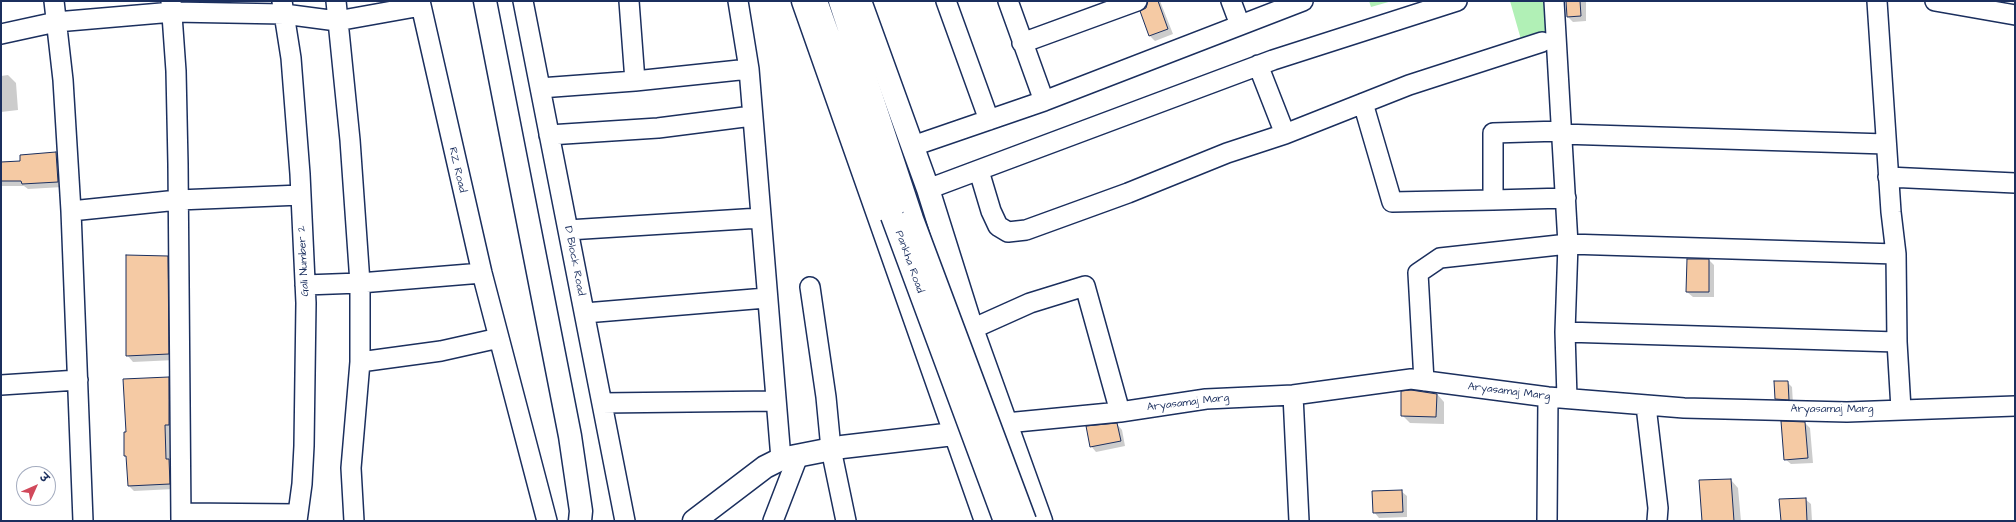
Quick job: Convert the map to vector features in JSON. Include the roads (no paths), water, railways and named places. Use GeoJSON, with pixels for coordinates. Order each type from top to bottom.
{"type":"FeatureCollection","features":[{"type":"Feature","properties":{"kind":"street"},"geometry":{"type":"LineString","coordinates":[[54,1],[63,80],[71,211],[83,521]]}},
{"type":"Feature","properties":{"kind":"street"},"geometry":{"type":"LineString","coordinates":[[336,1],[350,140],[360,283],[360,362],[351,468],[354,521]]}},
{"type":"Feature","properties":{"kind":"street"},"geometry":{"type":"LineString","coordinates":[[485,1],[570,436],[581,511],[580,521]]}},
{"type":"Feature","properties":{"kind":"street","name":"D Block Road"},"geometry":{"type":"LineString","coordinates":[[523,1],[625,521]]}},
{"type":"Feature","properties":{"kind":"street"},"geometry":{"type":"LineString","coordinates":[[629,1],[635,81]]}},
{"type":"Feature","properties":{"kind":"street"},"geometry":{"type":"LineString","coordinates":[[738,1],[749,69],[775,401],[789,457],[773,521]]}},
{"type":"Feature","properties":{"kind":"street"},"geometry":{"type":"LineString","coordinates":[[803,1],[986,521]]}},
{"type":"Feature","properties":{"kind":"street","name":"Pankha Road"},"geometry":{"type":"LineString","coordinates":[[816,1],[1025,521]]}},
{"type":"Feature","properties":{"kind":"street","name":"Pankha Road"},"geometry":{"type":"LineString","coordinates":[[840,1],[902,218],[1005,521]]}},
{"type":"Feature","properties":{"kind":"street"},"geometry":{"type":"LineString","coordinates":[[860,1],[928,189],[972,329],[1041,521]]}},
{"type":"Feature","properties":{"kind":"street"},"geometry":{"type":"LineString","coordinates":[[946,1],[989,120]]}},
{"type":"Feature","properties":{"kind":"street"},"geometry":{"type":"LineString","coordinates":[[1008,1],[1044,101]]}},
{"type":"Feature","properties":{"kind":"street"},"geometry":{"type":"LineString","coordinates":[[1022,43],[1137,1]]}},
{"type":"Feature","properties":{"kind":"street"},"geometry":{"type":"LineString","coordinates":[[1231,1],[1240,26]]}},
{"type":"Feature","properties":{"kind":"street"},"geometry":{"type":"LineString","coordinates":[[928,189],[1258,65],[1457,1]]}},
{"type":"Feature","properties":{"kind":"street"},"geometry":{"type":"LineString","coordinates":[[1546,521],[1565,332],[1568,244],[1554,1]]}},
{"type":"Feature","properties":{"kind":"street"},"geometry":{"type":"LineString","coordinates":[[1877,1],[1888,177],[1896,254],[1897,342],[1901,409]]}},
{"type":"Feature","properties":{"kind":"street"},"geometry":{"type":"LineString","coordinates":[[1935,1],[2015,15]]}},
{"type":"Feature","properties":{"kind":"street"},"geometry":{"type":"LineString","coordinates":[[913,146],[1044,101],[1240,26],[1295,2]]}},
{"type":"Feature","properties":{"kind":"street"},"geometry":{"type":"LineString","coordinates":[[1,34],[56,22],[172,6],[283,7],[337,21],[421,3]]}},
{"type":"Feature","properties":{"kind":"street","name":"RZ Road"},"geometry":{"type":"LineString","coordinates":[[421,3],[482,273],[547,521]]}},
{"type":"Feature","properties":{"kind":"street"},"geometry":{"type":"LineString","coordinates":[[172,6],[178,200],[181,517],[297,518]]}},
{"type":"Feature","properties":{"kind":"street","name":"Gali Number 2"},"geometry":{"type":"LineString","coordinates":[[283,7],[291,58],[301,195],[305,285],[305,407],[302,484],[297,518]]}},
{"type":"Feature","properties":{"kind":"street"},"geometry":{"type":"LineString","coordinates":[[979,171],[991,211],[998,226],[1008,232],[1026,230],[1128,193],[1227,153],[1285,134],[1409,84],[1542,42]]}},
{"type":"Feature","properties":{"kind":"street"},"geometry":{"type":"LineString","coordinates":[[1258,65],[1285,134]]}},
{"type":"Feature","properties":{"kind":"street"},"geometry":{"type":"LineString","coordinates":[[540,88],[635,81],[749,69]]}},
{"type":"Feature","properties":{"kind":"street"},"geometry":{"type":"LineString","coordinates":[[1363,103],[1392,202],[1566,198]]}},
{"type":"Feature","properties":{"kind":"street"},"geometry":{"type":"LineString","coordinates":[[550,135],[658,128],[752,116]]}},
{"type":"Feature","properties":{"kind":"street"},"geometry":{"type":"LineString","coordinates":[[1493,200],[1493,133],[1561,133],[1886,144]]}},
{"type":"Feature","properties":{"kind":"street"},"geometry":{"type":"LineString","coordinates":[[1888,177],[2015,183]]}},
{"type":"Feature","properties":{"kind":"street"},"geometry":{"type":"LineString","coordinates":[[71,211],[178,200],[301,195]]}},
{"type":"Feature","properties":{"kind":"street"},"geometry":{"type":"LineString","coordinates":[[568,230],[760,218]]}},
{"type":"Feature","properties":{"kind":"street"},"geometry":{"type":"LineString","coordinates":[[1424,381],[1418,273],[1440,258],[1568,244],[1896,254]]}},
{"type":"Feature","properties":{"kind":"street"},"geometry":{"type":"LineString","coordinates":[[305,285],[360,283],[482,273]]}},
{"type":"Feature","properties":{"kind":"street"},"geometry":{"type":"LineString","coordinates":[[972,329],[1030,303],[1084,286],[1120,412]]}},
{"type":"Feature","properties":{"kind":"street"},"geometry":{"type":"LineString","coordinates":[[810,287],[826,397],[831,449],[846,521]]}},
{"type":"Feature","properties":{"kind":"street"},"geometry":{"type":"LineString","coordinates":[[585,313],[766,298]]}},
{"type":"Feature","properties":{"kind":"street"},"geometry":{"type":"LineString","coordinates":[[1565,332],[1897,342]]}},
{"type":"Feature","properties":{"kind":"street"},"geometry":{"type":"LineString","coordinates":[[360,362],[441,351],[499,338]]}},
{"type":"Feature","properties":{"kind":"street","name":"Aryasamaj Marg"},"geometry":{"type":"LineString","coordinates":[[1007,425],[1120,412],[1206,399],[1293,395],[1411,379],[1558,398],[1646,406],[1846,412],[2015,406]]}},
{"type":"Feature","properties":{"kind":"street"},"geometry":{"type":"LineString","coordinates":[[1,385],[78,380]]}},
{"type":"Feature","properties":{"kind":"street"},"geometry":{"type":"LineString","coordinates":[[1293,395],[1299,521]]}},
{"type":"Feature","properties":{"kind":"street"},"geometry":{"type":"LineString","coordinates":[[602,403],[775,401]]}},
{"type":"Feature","properties":{"kind":"street"},"geometry":{"type":"LineString","coordinates":[[1646,406],[1658,508],[1657,521]]}},
{"type":"Feature","properties":{"kind":"street"},"geometry":{"type":"LineString","coordinates":[[694,521],[765,467],[789,457],[831,449],[1007,425]]}}]}
